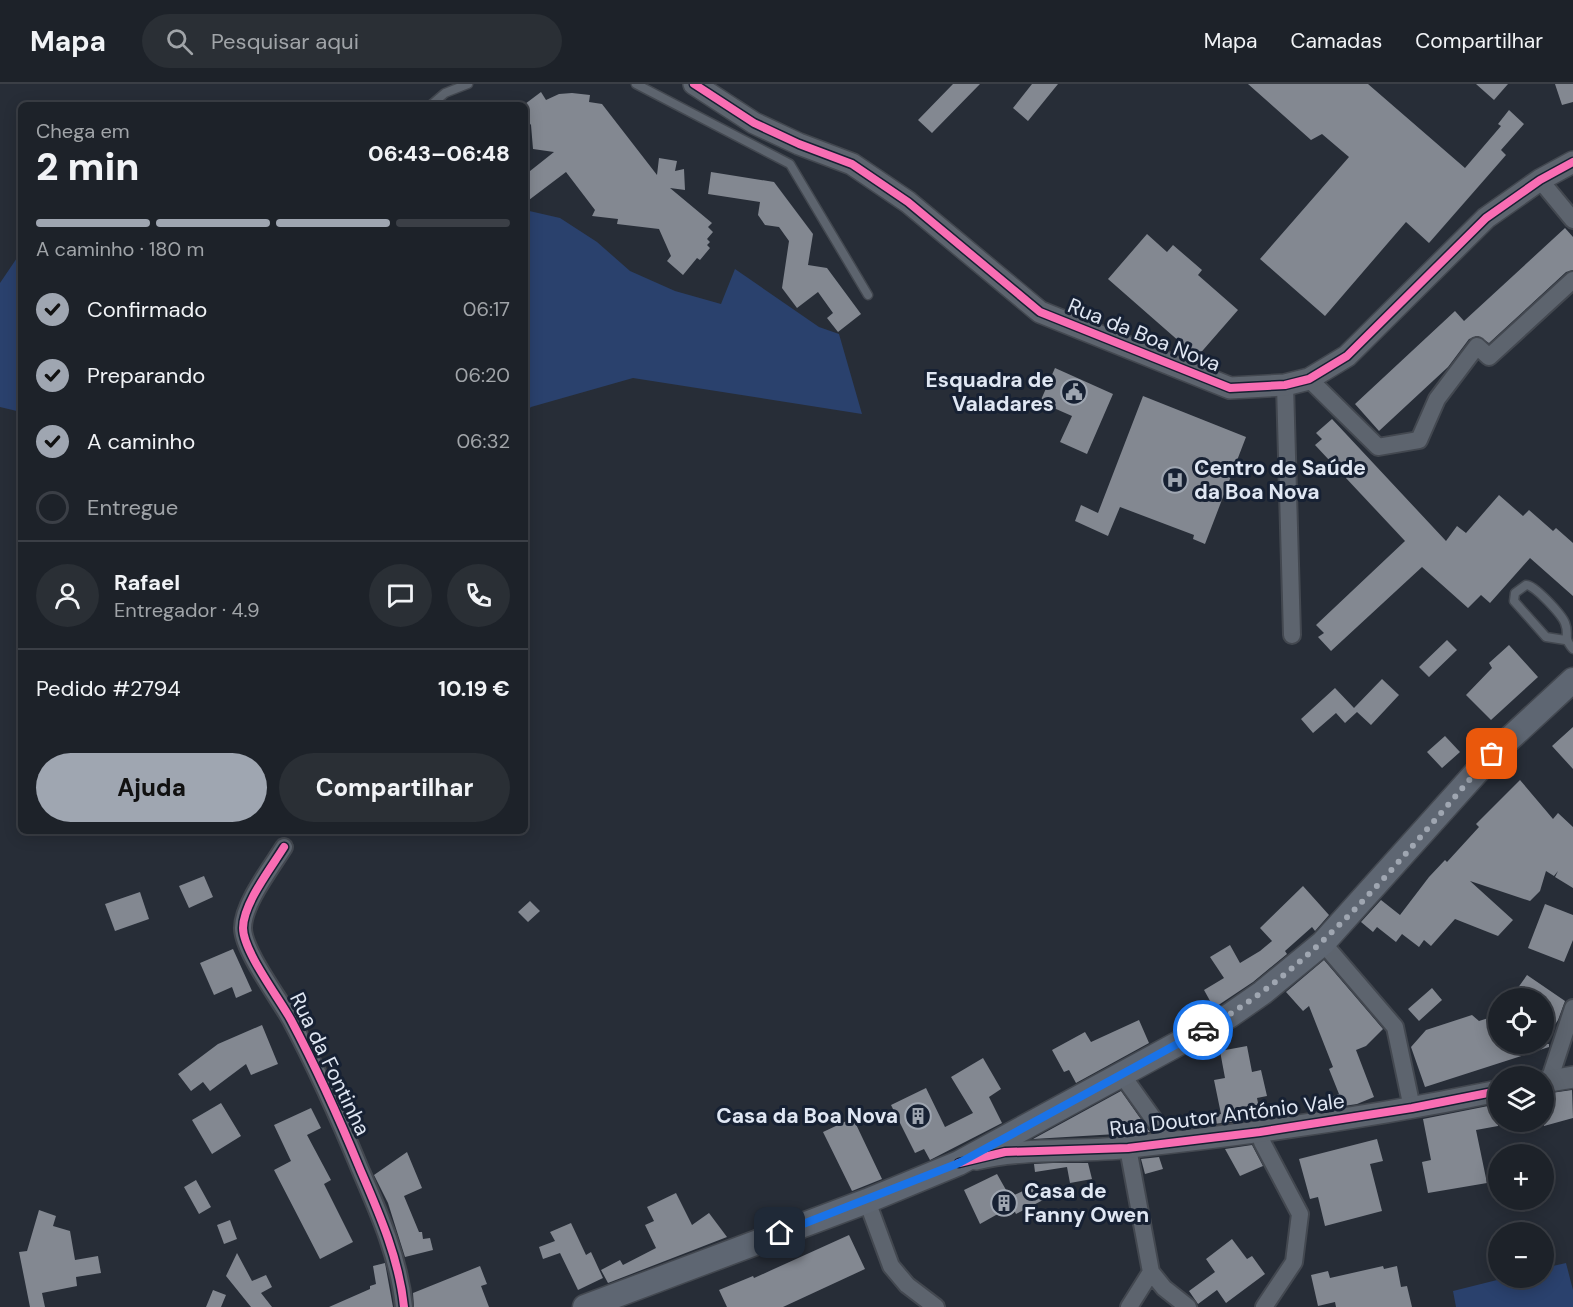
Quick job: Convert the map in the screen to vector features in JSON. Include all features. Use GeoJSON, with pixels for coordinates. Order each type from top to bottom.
{"type":"FeatureCollection","features":[{"type":"Feature","properties":{"kind":"main road"},"geometry":{"type":"LineString","coordinates":[[585,1307],[867,1201],[959,1163],[1247,1004],[1323,943],[1492,754],[1573,680]]}},
{"type":"Feature","properties":{"kind":"street","name":"Rua da Boa Nova"},"geometry":{"type":"LineString","coordinates":[[694,84],[754,123],[798,144],[852,164],[908,202],[1040,312],[1230,388],[1285,385],[1309,379],[1347,356],[1486,218],[1540,180],[1573,162]]}},
{"type":"Feature","properties":{"kind":"street"},"geometry":{"type":"LineString","coordinates":[[1540,180],[1573,220]]}},
{"type":"Feature","properties":{"kind":"street"},"geometry":{"type":"LineString","coordinates":[[1309,379],[1378,447],[1419,440],[1437,399],[1477,346],[1489,357],[1573,280]]}},
{"type":"Feature","properties":{"kind":"street"},"geometry":{"type":"LineString","coordinates":[[1285,385],[1292,635]]}},
{"type":"Feature","properties":{"kind":"street","name":"Rua da Fontinha"},"geometry":{"type":"LineString","coordinates":[[284,847],[248,907],[242,929],[255,961],[289,1017],[329,1096],[385,1226],[402,1287],[404,1307]]}},
{"type":"Feature","properties":{"kind":"street"},"geometry":{"type":"LineString","coordinates":[[1323,943],[1395,1027],[1412,1108]]}},
{"type":"Feature","properties":{"kind":"street"},"geometry":{"type":"LineString","coordinates":[[1552,1066],[1573,1008]]}},
{"type":"Feature","properties":{"kind":"street"},"geometry":{"type":"LineString","coordinates":[[1122,1075],[1170,1142]]}},
{"type":"Feature","properties":{"kind":"street"},"geometry":{"type":"LineString","coordinates":[[1554,1080],[1573,1077]]}},
{"type":"Feature","properties":{"kind":"street","name":"Rua Doutor António Vale"},"geometry":{"type":"LineString","coordinates":[[959,1163],[1005,1152],[1128,1148],[1260,1132],[1412,1108],[1488,1093]]}},
{"type":"Feature","properties":{"kind":"street"},"geometry":{"type":"LineString","coordinates":[[1260,1132],[1262,1142],[1300,1214],[1293,1262],[1264,1307]]}},
{"type":"Feature","properties":{"kind":"street"},"geometry":{"type":"LineString","coordinates":[[1128,1148],[1151,1272],[1164,1288],[1188,1307]]}},
{"type":"Feature","properties":{"kind":"street"},"geometry":{"type":"LineString","coordinates":[[867,1201],[891,1266],[907,1285],[936,1307]]}},
{"type":"Feature","properties":{"kind":"street"},"geometry":{"type":"LineString","coordinates":[[1129,1307],[1151,1272]]}},
{"type":"Feature","properties":{"kind":"lane"},"geometry":{"type":"LineString","coordinates":[[434,102],[445,93],[468,84]]}},
{"type":"Feature","properties":{"kind":"lane"},"geometry":{"type":"LineString","coordinates":[[636,84],[790,164],[868,295]]}},
{"type":"Feature","properties":{"kind":"lane"},"geometry":{"type":"LineString","coordinates":[[790,164],[798,144]]}},
{"type":"Feature","properties":{"kind":"lane"},"geometry":{"type":"LineString","coordinates":[[1565,640],[1546,637],[1514,601],[1518,590],[1526,585],[1534,587],[1564,621],[1565,640],[1573,649]]}},
{"type":"Feature","properties":{"kind":"shaded area"},"geometry":{"type":"Polygon","coordinates":[[[528,211],[560,218],[597,242],[630,271],[675,291],[721,304],[735,269],[819,327],[839,334],[862,414],[633,378],[528,410],[528,211]]]}},
{"type":"Feature","properties":{"kind":"shaded area"},"geometry":{"type":"Polygon","coordinates":[[[18,256],[18,411],[0,407],[0,283],[18,256]]]}},
{"type":"Feature","properties":{"kind":"shaded area"},"geometry":{"type":"Polygon","coordinates":[[[1566,1263],[1573,1290],[1573,1307],[1456,1307],[1453,1291],[1488,1282],[1488,1288],[1554,1288],[1554,1266],[1566,1263]]]}},
{"type":"Feature","properties":{"kind":"building"},"geometry":{"type":"Polygon","coordinates":[[[953,84],[980,84],[932,133],[918,120],[953,84]]]}},
{"type":"Feature","properties":{"kind":"building"},"geometry":{"type":"Polygon","coordinates":[[[1032,84],[1058,84],[1028,121],[1013,108],[1032,84]]]}},
{"type":"Feature","properties":{"kind":"building"},"geometry":{"type":"Polygon","coordinates":[[[1248,84],[1368,84],[1465,168],[1501,126],[1498,124],[1509,110],[1524,124],[1501,150],[1506,155],[1429,243],[1406,222],[1325,316],[1260,259],[1349,157],[1322,134],[1311,140],[1248,84]]]}},
{"type":"Feature","properties":{"kind":"building"},"geometry":{"type":"Polygon","coordinates":[[[1476,84],[1508,84],[1494,100],[1476,84]]]}},
{"type":"Feature","properties":{"kind":"building"},"geometry":{"type":"Polygon","coordinates":[[[1555,84],[1573,84],[1573,102],[1562,105],[1555,84]]]}},
{"type":"Feature","properties":{"kind":"building"},"geometry":{"type":"Polygon","coordinates":[[[541,92],[546,100],[559,94],[590,95],[589,102],[602,104],[657,175],[659,158],[677,161],[675,171],[684,169],[685,190],[670,188],[712,223],[708,227],[713,232],[707,239],[710,242],[707,245],[710,248],[700,260],[697,258],[683,275],[667,261],[671,256],[659,229],[617,224],[618,219],[592,216],[595,210],[566,172],[528,201],[528,173],[554,152],[533,149],[531,125],[528,121],[528,102],[541,92]]]}},
{"type":"Feature","properties":{"kind":"building"},"geometry":{"type":"Polygon","coordinates":[[[711,172],[774,182],[813,234],[808,265],[827,268],[861,314],[838,332],[827,318],[833,313],[818,292],[797,308],[782,288],[789,241],[779,227],[765,225],[758,215],[760,202],[708,194],[711,172]]]}},
{"type":"Feature","properties":{"kind":"building"},"geometry":{"type":"Polygon","coordinates":[[[1565,228],[1573,237],[1573,270],[1566,272],[1489,343],[1478,336],[1469,339],[1448,367],[1379,431],[1355,404],[1455,311],[1464,321],[1565,228]]]}},
{"type":"Feature","properties":{"kind":"building"},"geometry":{"type":"Polygon","coordinates":[[[1147,234],[1167,252],[1173,245],[1202,270],[1198,275],[1238,310],[1197,357],[1108,279],[1147,234]]]}},
{"type":"Feature","properties":{"kind":"building"},"geometry":{"type":"Polygon","coordinates":[[[1055,368],[1113,394],[1087,454],[1060,442],[1072,416],[1040,402],[1055,368]]]}},
{"type":"Feature","properties":{"kind":"building"},"geometry":{"type":"Polygon","coordinates":[[[1143,396],[1246,437],[1205,544],[1193,539],[1194,535],[1120,507],[1108,536],[1075,521],[1081,505],[1098,513],[1143,396]]]}},
{"type":"Feature","properties":{"kind":"building"},"geometry":{"type":"Polygon","coordinates":[[[1332,419],[1446,541],[1457,526],[1466,533],[1499,495],[1523,516],[1529,510],[1553,531],[1556,528],[1573,543],[1573,596],[1530,558],[1490,603],[1481,595],[1468,608],[1422,567],[1331,651],[1318,637],[1324,633],[1316,625],[1405,541],[1315,445],[1322,439],[1316,433],[1332,419]]]}},
{"type":"Feature","properties":{"kind":"building"},"geometry":{"type":"Polygon","coordinates":[[[1447,640],[1457,650],[1429,677],[1419,667],[1447,640]]]}},
{"type":"Feature","properties":{"kind":"building"},"geometry":{"type":"Polygon","coordinates":[[[1509,645],[1538,677],[1491,720],[1466,695],[1492,668],[1489,663],[1509,645]]]}},
{"type":"Feature","properties":{"kind":"building"},"geometry":{"type":"Polygon","coordinates":[[[1382,679],[1399,695],[1371,725],[1357,712],[1345,723],[1336,713],[1313,733],[1301,719],[1335,688],[1354,708],[1382,679]]]}},
{"type":"Feature","properties":{"kind":"building"},"geometry":{"type":"Polygon","coordinates":[[[1573,727],[1573,769],[1552,746],[1573,727]]]}},
{"type":"Feature","properties":{"kind":"building"},"geometry":{"type":"Polygon","coordinates":[[[1445,736],[1460,752],[1442,768],[1427,752],[1445,736]]]}},
{"type":"Feature","properties":{"kind":"building"},"geometry":{"type":"Polygon","coordinates":[[[1520,780],[1553,819],[1558,813],[1573,827],[1573,888],[1555,877],[1558,871],[1554,876],[1546,871],[1540,891],[1530,901],[1470,881],[1513,920],[1498,936],[1455,919],[1431,946],[1424,940],[1419,947],[1402,934],[1396,942],[1377,927],[1373,932],[1361,922],[1381,900],[1400,915],[1429,877],[1445,860],[1447,862],[1479,827],[1476,824],[1520,780]]]}},
{"type":"Feature","properties":{"kind":"building"},"geometry":{"type":"Polygon","coordinates":[[[204,876],[213,897],[189,908],[179,886],[204,876]]]}},
{"type":"Feature","properties":{"kind":"building"},"geometry":{"type":"Polygon","coordinates":[[[1303,886],[1329,915],[1315,931],[1312,927],[1285,951],[1287,954],[1253,982],[1214,1008],[1204,990],[1224,978],[1210,957],[1230,945],[1240,963],[1260,951],[1272,941],[1260,928],[1303,886]]]}},
{"type":"Feature","properties":{"kind":"building"},"geometry":{"type":"Polygon","coordinates":[[[140,892],[149,919],[115,931],[105,904],[140,892]]]}},
{"type":"Feature","properties":{"kind":"building"},"geometry":{"type":"Polygon","coordinates":[[[530,901],[540,911],[528,922],[518,912],[530,901]]]}},
{"type":"Feature","properties":{"kind":"building"},"geometry":{"type":"Polygon","coordinates":[[[1545,904],[1573,915],[1573,940],[1564,962],[1528,948],[1545,904]]]}},
{"type":"Feature","properties":{"kind":"building"},"geometry":{"type":"Polygon","coordinates":[[[233,949],[252,991],[236,998],[232,987],[214,995],[200,963],[233,949]]]}},
{"type":"Feature","properties":{"kind":"building"},"geometry":{"type":"Polygon","coordinates":[[[1324,960],[1383,1029],[1366,1046],[1356,1050],[1374,1097],[1357,1104],[1317,1110],[1315,1104],[1339,1094],[1329,1069],[1333,1067],[1309,1006],[1303,1011],[1286,992],[1324,960]]]}},
{"type":"Feature","properties":{"kind":"building"},"geometry":{"type":"Polygon","coordinates":[[[1527,975],[1546,988],[1518,988],[1527,975]]]}},
{"type":"Feature","properties":{"kind":"building"},"geometry":{"type":"Polygon","coordinates":[[[1432,988],[1442,1000],[1419,1021],[1408,1009],[1432,988]]]}},
{"type":"Feature","properties":{"kind":"building"},"geometry":{"type":"Polygon","coordinates":[[[1554,993],[1565,1001],[1554,1026],[1554,993]]]}},
{"type":"Feature","properties":{"kind":"building"},"geometry":{"type":"Polygon","coordinates":[[[1472,1015],[1479,1021],[1488,1018],[1488,1054],[1527,1054],[1425,1087],[1411,1047],[1426,1030],[1472,1015]]]}},
{"type":"Feature","properties":{"kind":"building"},"geometry":{"type":"Polygon","coordinates":[[[1139,1020],[1149,1043],[1076,1083],[1069,1070],[1064,1072],[1052,1050],[1085,1032],[1091,1042],[1139,1020]]]}},
{"type":"Feature","properties":{"kind":"building"},"geometry":{"type":"Polygon","coordinates":[[[262,1025],[278,1064],[251,1075],[246,1064],[210,1091],[203,1082],[191,1091],[178,1074],[218,1044],[262,1025]]]}},
{"type":"Feature","properties":{"kind":"building"},"geometry":{"type":"Polygon","coordinates":[[[1247,1046],[1252,1072],[1261,1070],[1267,1096],[1257,1098],[1261,1118],[1214,1124],[1211,1116],[1221,1114],[1214,1080],[1225,1078],[1220,1051],[1247,1046]]]}},
{"type":"Feature","properties":{"kind":"building","name":"Casa da Boa Nova"},"geometry":{"type":"Polygon","coordinates":[[[983,1058],[1001,1089],[989,1097],[1002,1123],[930,1160],[924,1149],[915,1153],[891,1105],[926,1088],[945,1127],[973,1113],[951,1077],[983,1058]]]}},
{"type":"Feature","properties":{"kind":"building"},"geometry":{"type":"Polygon","coordinates":[[[1572,1090],[1573,1118],[1554,1123],[1554,1093],[1572,1090]]]}},
{"type":"Feature","properties":{"kind":"building"},"geometry":{"type":"Polygon","coordinates":[[[1121,1091],[1150,1132],[1033,1139],[1121,1091]]]}},
{"type":"Feature","properties":{"kind":"building"},"geometry":{"type":"Polygon","coordinates":[[[221,1103],[241,1136],[212,1154],[192,1120],[221,1103]]]}},
{"type":"Feature","properties":{"kind":"building"},"geometry":{"type":"Polygon","coordinates":[[[1488,1106],[1488,1128],[1476,1130],[1487,1183],[1428,1193],[1422,1162],[1431,1160],[1423,1119],[1488,1106]]]}},
{"type":"Feature","properties":{"kind":"building"},"geometry":{"type":"Polygon","coordinates":[[[311,1108],[321,1128],[307,1135],[331,1180],[324,1184],[353,1242],[320,1259],[274,1170],[291,1161],[274,1125],[311,1108]]]}},
{"type":"Feature","properties":{"kind":"building"},"geometry":{"type":"Polygon","coordinates":[[[853,1118],[882,1179],[852,1191],[823,1132],[853,1118]]]}},
{"type":"Feature","properties":{"kind":"building"},"geometry":{"type":"Polygon","coordinates":[[[1377,1139],[1383,1161],[1370,1164],[1382,1211],[1325,1226],[1318,1197],[1310,1199],[1299,1159],[1377,1139]]]}},
{"type":"Feature","properties":{"kind":"building"},"geometry":{"type":"Polygon","coordinates":[[[1252,1145],[1263,1166],[1240,1176],[1225,1149],[1252,1145]]]}},
{"type":"Feature","properties":{"kind":"building"},"geometry":{"type":"Polygon","coordinates":[[[407,1152],[422,1188],[404,1196],[419,1232],[422,1232],[423,1239],[430,1238],[433,1250],[405,1257],[388,1203],[374,1175],[407,1152]]]}},
{"type":"Feature","properties":{"kind":"building"},"geometry":{"type":"Polygon","coordinates":[[[1159,1157],[1163,1169],[1145,1174],[1141,1159],[1159,1157]]]}},
{"type":"Feature","properties":{"kind":"building"},"geometry":{"type":"Polygon","coordinates":[[[1088,1163],[1092,1179],[1070,1183],[1067,1167],[1035,1172],[1034,1164],[1088,1163]]]}},
{"type":"Feature","properties":{"kind":"building","name":"Casa de Fanny Owen"},"geometry":{"type":"Polygon","coordinates":[[[997,1174],[1010,1197],[1038,1184],[1045,1199],[1016,1214],[1012,1206],[980,1224],[964,1190],[997,1174]]]}},
{"type":"Feature","properties":{"kind":"building"},"geometry":{"type":"Polygon","coordinates":[[[196,1180],[211,1207],[199,1214],[184,1187],[196,1180]]]}},
{"type":"Feature","properties":{"kind":"building"},"geometry":{"type":"Polygon","coordinates":[[[676,1193],[692,1225],[709,1213],[727,1237],[608,1283],[601,1270],[620,1260],[623,1265],[656,1248],[645,1225],[654,1221],[647,1207],[676,1193]]]}},
{"type":"Feature","properties":{"kind":"building"},"geometry":{"type":"Polygon","coordinates":[[[39,1210],[56,1216],[53,1226],[70,1231],[75,1260],[98,1256],[101,1273],[76,1277],[77,1286],[42,1293],[45,1307],[30,1307],[19,1252],[27,1251],[39,1210]]]}},
{"type":"Feature","properties":{"kind":"building"},"geometry":{"type":"Polygon","coordinates":[[[230,1220],[237,1239],[224,1244],[217,1225],[230,1220]]]}},
{"type":"Feature","properties":{"kind":"building"},"geometry":{"type":"Polygon","coordinates":[[[571,1223],[586,1255],[591,1252],[603,1278],[578,1290],[560,1253],[543,1259],[539,1247],[555,1241],[550,1232],[571,1223]]]}},
{"type":"Feature","properties":{"kind":"building"},"geometry":{"type":"Polygon","coordinates":[[[849,1235],[865,1269],[783,1307],[727,1307],[719,1290],[753,1276],[754,1278],[849,1235]]]}},
{"type":"Feature","properties":{"kind":"building"},"geometry":{"type":"Polygon","coordinates":[[[1232,1239],[1247,1259],[1252,1256],[1265,1274],[1226,1303],[1217,1290],[1198,1304],[1189,1291],[1215,1272],[1206,1259],[1232,1239]]]}},
{"type":"Feature","properties":{"kind":"building"},"geometry":{"type":"Polygon","coordinates":[[[237,1253],[252,1281],[266,1275],[272,1287],[261,1293],[272,1307],[251,1307],[226,1276],[237,1253]]]}},
{"type":"Feature","properties":{"kind":"building"},"geometry":{"type":"Polygon","coordinates":[[[385,1263],[393,1307],[329,1307],[370,1289],[370,1286],[376,1284],[373,1266],[385,1263]]]}},
{"type":"Feature","properties":{"kind":"building"},"geometry":{"type":"Polygon","coordinates":[[[480,1266],[487,1284],[481,1286],[489,1307],[414,1307],[413,1293],[480,1266]]]}},
{"type":"Feature","properties":{"kind":"building"},"geometry":{"type":"Polygon","coordinates":[[[1383,1266],[1384,1269],[1397,1266],[1401,1287],[1407,1286],[1412,1307],[1336,1307],[1335,1302],[1318,1306],[1311,1275],[1328,1271],[1330,1278],[1383,1266]]]}},
{"type":"Feature","properties":{"kind":"building"},"geometry":{"type":"Polygon","coordinates":[[[213,1290],[226,1295],[221,1307],[206,1307],[213,1290]]]}},
{"type":"Feature","properties":{"kind":"cycle path"},"geometry":{"type":"LineString","coordinates":[[694,84],[754,123],[799,144],[852,164],[908,202],[1040,312],[1230,388],[1285,385],[1309,379],[1347,356],[1486,218],[1540,180],[1573,162]]}},
{"type":"Feature","properties":{"kind":"cycle path"},"geometry":{"type":"LineString","coordinates":[[284,847],[248,908],[244,918],[245,938],[262,974],[301,1038],[344,1131],[387,1236],[398,1271],[404,1307]]}},
{"type":"Feature","properties":{"kind":"cycle path"},"geometry":{"type":"LineString","coordinates":[[959,1163],[1005,1152],[1128,1148],[1260,1132],[1412,1108],[1488,1093]]}},
{"type":"Feature","properties":{"kind":"way so far"},"geometry":{"type":"LineString","coordinates":[[1203,1030],[1247,1004],[1323,943],[1492,754]]}},
{"type":"Feature","properties":{"kind":"place","name":"Esquadra de Valadares"},"geometry":{"type":"Point","coordinates":[1074,392]}},
{"type":"Feature","properties":{"kind":"place","name":"Centro de Saúde da Boa Nova"},"geometry":{"type":"Point","coordinates":[1175,480]}},
{"type":"Feature","properties":{"kind":"place","name":"Casa da Boa Nova"},"geometry":{"type":"Point","coordinates":[918,1116]}},
{"type":"Feature","properties":{"kind":"place","name":"Casa de Fanny Owen"},"geometry":{"type":"Point","coordinates":[1004,1203]}},
{"type":"Feature","properties":{"kind":"route"},"geometry":{"type":"LineString","coordinates":[[780,1233],[867,1201],[959,1163],[1203,1030]]}}]}
